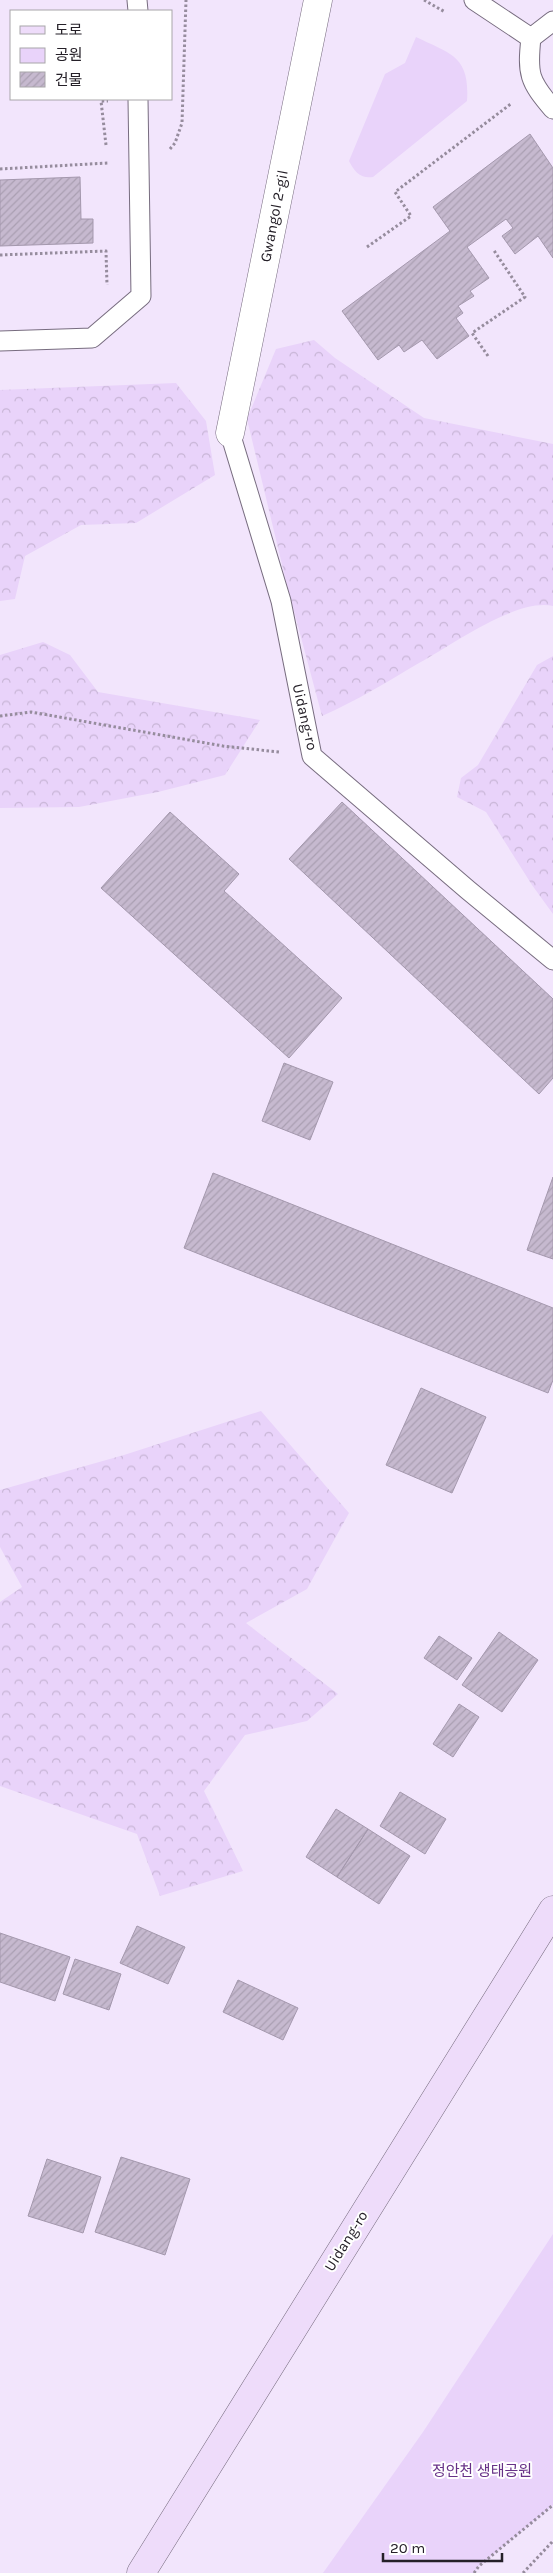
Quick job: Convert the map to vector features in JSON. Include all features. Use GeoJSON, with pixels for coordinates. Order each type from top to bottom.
{"type":"FeatureCollection","features":[{"type":"Feature","properties":{"kind":"main road","name":"Uidang-ro"},"geometry":{"type":"LineString","coordinates":[[141,2573],[553,1910]]}},
{"type":"Feature","properties":{"kind":"street","name":"Gwangol 2-gil"},"geometry":{"type":"LineString","coordinates":[[230,433],[318,0]]}},
{"type":"Feature","properties":{"kind":"lane"},"geometry":{"type":"LineString","coordinates":[[474,0],[532,38]]}},
{"type":"Feature","properties":{"kind":"lane"},"geometry":{"type":"LineString","coordinates":[[553,21],[532,38],[528,66],[536,89],[553,109]]}},
{"type":"Feature","properties":{"kind":"lane"},"geometry":{"type":"LineString","coordinates":[[0,341],[92,338],[142,296],[138,100]]}},
{"type":"Feature","properties":{"kind":"lane","name":"Uidang-ro"},"geometry":{"type":"LineString","coordinates":[[230,433],[281,601],[312,756],[553,960]]}},
{"type":"Feature","properties":{"kind":"path"},"geometry":{"type":"LineString","coordinates":[[424,0],[448,13]]}},
{"type":"Feature","properties":{"kind":"path"},"geometry":{"type":"LineString","coordinates":[[367,246],[411,216],[395,192],[515,100]]}},
{"type":"Feature","properties":{"kind":"path"},"geometry":{"type":"LineString","coordinates":[[101,101],[106,146]]}},
{"type":"Feature","properties":{"kind":"path"},"geometry":{"type":"LineString","coordinates":[[0,169],[108,165],[107,156]]}},
{"type":"Feature","properties":{"kind":"path"},"geometry":{"type":"LineString","coordinates":[[488,356],[472,333],[525,297],[493,249]]}},
{"type":"Feature","properties":{"kind":"path"},"geometry":{"type":"LineString","coordinates":[[0,255],[106,251],[108,325]]}},
{"type":"Feature","properties":{"kind":"path"},"geometry":{"type":"LineString","coordinates":[[0,716],[31,712],[223,746],[312,756]]}},
{"type":"Feature","properties":{"kind":"path"},"geometry":{"type":"LineString","coordinates":[[474,2573],[479,2566],[553,2505]]}},
{"type":"Feature","properties":{"kind":"path"},"geometry":{"type":"LineString","coordinates":[[523,2573],[553,2541]]}},
{"type":"Feature","properties":{"kind":"green space"},"geometry":{"type":"Polygon","coordinates":[[[416,37],[448,53],[461,65],[467,86],[467,101],[373,177],[364,177],[355,171],[349,161],[385,74],[405,63],[416,37]]]}},
{"type":"Feature","properties":{"kind":"green space"},"geometry":{"type":"Polygon","coordinates":[[[314,340],[335,358],[424,418],[553,444],[553,606],[538,605],[521,609],[484,625],[371,691],[322,716],[286,581],[247,419],[276,349],[314,340]]]}},
{"type":"Feature","properties":{"kind":"green space"},"geometry":{"type":"Polygon","coordinates":[[[176,383],[206,421],[215,475],[136,523],[81,525],[25,556],[15,599],[0,601],[0,390],[176,383]]]}},
{"type":"Feature","properties":{"kind":"green space"},"geometry":{"type":"Polygon","coordinates":[[[43,642],[70,655],[98,692],[260,720],[225,775],[158,792],[79,807],[0,808],[0,655],[43,642]]]}},
{"type":"Feature","properties":{"kind":"green space"},"geometry":{"type":"Polygon","coordinates":[[[553,656],[553,914],[532,885],[486,812],[457,797],[461,778],[478,765],[537,665],[553,656]]]}},
{"type":"Feature","properties":{"kind":"green space"},"geometry":{"type":"Polygon","coordinates":[[[261,1411],[349,1513],[307,1589],[246,1623],[338,1694],[307,1721],[245,1735],[204,1791],[243,1871],[160,1896],[137,1834],[0,1786],[0,1602],[22,1587],[0,1547],[0,1490],[124,1455],[261,1411]]]}},
{"type":"Feature","properties":{"kind":"green space","name":"정안천 생태공원"},"geometry":{"type":"Polygon","coordinates":[[[553,2234],[553,2505],[479,2566],[474,2573],[323,2573],[423,2432],[553,2234]]]}},
{"type":"Feature","properties":{"kind":"building"},"geometry":{"type":"Polygon","coordinates":[[[530,134],[553,168],[553,258],[538,236],[515,254],[502,236],[513,228],[506,219],[467,247],[489,278],[470,291],[474,296],[458,306],[463,313],[456,318],[469,336],[437,359],[422,340],[404,352],[399,345],[378,360],[342,311],[450,231],[433,207],[530,134]]]}},
{"type":"Feature","properties":{"kind":"building"},"geometry":{"type":"Polygon","coordinates":[[[80,177],[81,219],[93,219],[93,243],[0,246],[0,180],[80,177]]]}},
{"type":"Feature","properties":{"kind":"building"},"geometry":{"type":"Polygon","coordinates":[[[342,802],[553,999],[553,1078],[539,1094],[289,859],[342,802]]]}},
{"type":"Feature","properties":{"kind":"building"},"geometry":{"type":"Polygon","coordinates":[[[170,812],[239,874],[224,891],[342,998],[289,1058],[101,888],[170,812]]]}},
{"type":"Feature","properties":{"kind":"building"},"geometry":{"type":"Polygon","coordinates":[[[284,1063],[333,1082],[310,1140],[262,1121],[284,1063]]]}},
{"type":"Feature","properties":{"kind":"building"},"geometry":{"type":"Polygon","coordinates":[[[213,1173],[553,1308],[553,1380],[548,1393],[184,1248],[213,1173]]]}},
{"type":"Feature","properties":{"kind":"building"},"geometry":{"type":"Polygon","coordinates":[[[553,1177],[553,1259],[527,1250],[553,1177]]]}},
{"type":"Feature","properties":{"kind":"building"},"geometry":{"type":"Polygon","coordinates":[[[421,1388],[486,1417],[452,1493],[386,1465],[421,1388]]]}},
{"type":"Feature","properties":{"kind":"building"},"geometry":{"type":"Polygon","coordinates":[[[499,1632],[538,1660],[502,1712],[462,1685],[499,1632]]]}},
{"type":"Feature","properties":{"kind":"building"},"geometry":{"type":"Polygon","coordinates":[[[439,1636],[472,1658],[457,1680],[424,1658],[439,1636]]]}},
{"type":"Feature","properties":{"kind":"building"},"geometry":{"type":"Polygon","coordinates":[[[459,1704],[479,1717],[453,1757],[433,1744],[459,1704]]]}},
{"type":"Feature","properties":{"kind":"building"},"geometry":{"type":"Polygon","coordinates":[[[400,1792],[446,1819],[425,1854],[380,1826],[400,1792]]]}},
{"type":"Feature","properties":{"kind":"building"},"geometry":{"type":"Polygon","coordinates":[[[336,1809],[368,1829],[337,1877],[306,1857],[336,1809]]]}},
{"type":"Feature","properties":{"kind":"building"},"geometry":{"type":"Polygon","coordinates":[[[368,1829],[410,1856],[379,1904],[337,1877],[368,1829]]]}},
{"type":"Feature","properties":{"kind":"building"},"geometry":{"type":"Polygon","coordinates":[[[137,1926],[185,1947],[168,1984],[120,1963],[137,1926]]]}},
{"type":"Feature","properties":{"kind":"building"},"geometry":{"type":"Polygon","coordinates":[[[0,1933],[70,1957],[55,2001],[0,1982],[0,1933]]]}},
{"type":"Feature","properties":{"kind":"building"},"geometry":{"type":"Polygon","coordinates":[[[75,1959],[121,1974],[109,2010],[63,1994],[75,1959]]]}},
{"type":"Feature","properties":{"kind":"building"},"geometry":{"type":"Polygon","coordinates":[[[238,1980],[298,2008],[283,2040],[223,2012],[238,1980]]]}},
{"type":"Feature","properties":{"kind":"building"},"geometry":{"type":"Polygon","coordinates":[[[121,2157],[190,2179],[165,2255],[95,2232],[121,2157]]]}},
{"type":"Feature","properties":{"kind":"building"},"geometry":{"type":"Polygon","coordinates":[[[47,2159],[101,2177],[83,2233],[28,2216],[47,2159]]]}}]}
